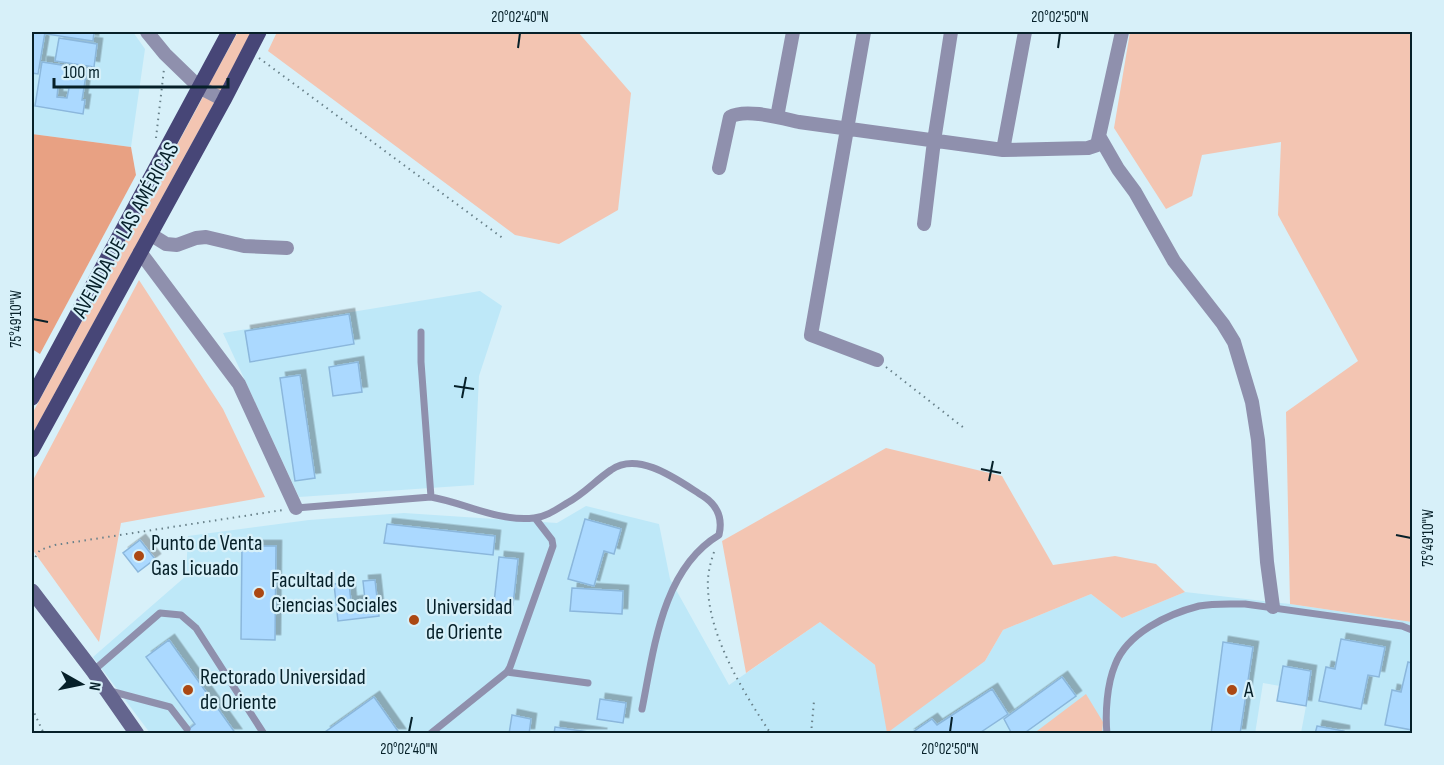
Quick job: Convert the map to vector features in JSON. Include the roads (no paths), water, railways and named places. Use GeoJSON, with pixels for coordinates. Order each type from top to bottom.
{"type":"FeatureCollection","features":[{"type":"Feature","properties":{"kind":"main road","name":"AVENIDA DE LAS AMÉRICAS"},"geometry":{"type":"LineString","coordinates":[[32,399],[230,32]]}},
{"type":"Feature","properties":{"kind":"main road","name":"AVENIDA DE LAS AMÉRICAS"},"geometry":{"type":"LineString","coordinates":[[32,450],[259,32]]}},
{"type":"Feature","properties":{"kind":"main road"},"geometry":{"type":"LineString","coordinates":[[32,591],[93,671],[137,734]]}},
{"type":"Feature","properties":{"kind":"street"},"geometry":{"type":"LineString","coordinates":[[147,32],[165,54],[199,87],[224,100]]}},
{"type":"Feature","properties":{"kind":"street"},"geometry":{"type":"LineString","coordinates":[[777,117],[793,32]]}},
{"type":"Feature","properties":{"kind":"street"},"geometry":{"type":"LineString","coordinates":[[864,32],[811,335],[877,360]]}},
{"type":"Feature","properties":{"kind":"street"},"geometry":{"type":"LineString","coordinates":[[924,224],[951,32]]}},
{"type":"Feature","properties":{"kind":"street"},"geometry":{"type":"LineString","coordinates":[[1003,150],[1025,32]]}},
{"type":"Feature","properties":{"kind":"street"},"geometry":{"type":"LineString","coordinates":[[719,168],[730,117],[736,113],[1003,150],[1088,148],[1097,145],[1122,32]]}},
{"type":"Feature","properties":{"kind":"street"},"geometry":{"type":"LineString","coordinates":[[1099,136],[1118,170],[1135,192],[1174,261],[1223,324],[1234,342],[1254,411],[1273,607]]}},
{"type":"Feature","properties":{"kind":"street"},"geometry":{"type":"LineString","coordinates":[[150,234],[166,244],[177,244],[206,237],[244,246],[287,248]]}},
{"type":"Feature","properties":{"kind":"street"},"geometry":{"type":"LineString","coordinates":[[140,252],[238,384],[296,508]]}},
{"type":"Feature","properties":{"kind":"lane"},"geometry":{"type":"LineString","coordinates":[[421,332],[421,362],[431,497]]}},
{"type":"Feature","properties":{"kind":"lane"},"geometry":{"type":"LineString","coordinates":[[296,508],[431,497],[498,515],[535,518],[544,516],[579,497],[619,465],[644,465],[665,472],[713,503],[722,524],[719,535],[706,542],[686,566],[671,591],[657,635],[642,709]]}},
{"type":"Feature","properties":{"kind":"lane"},"geometry":{"type":"LineString","coordinates":[[430,734],[510,668],[553,546],[552,540],[535,518]]}},
{"type":"Feature","properties":{"kind":"lane"},"geometry":{"type":"LineString","coordinates":[[1107,734],[1106,718],[1115,664],[1137,636],[1154,624],[1177,613],[1201,606],[1245,604],[1402,626],[1413,630]]}},
{"type":"Feature","properties":{"kind":"lane"},"geometry":{"type":"LineString","coordinates":[[93,671],[160,614],[181,615],[196,628],[264,734]]}},
{"type":"Feature","properties":{"kind":"lane"},"geometry":{"type":"LineString","coordinates":[[507,672],[588,683]]}},
{"type":"Feature","properties":{"kind":"lane"},"geometry":{"type":"LineString","coordinates":[[105,690],[170,706],[188,729]]}},
{"type":"Feature","properties":{"kind":"place","name":"Punto de Venta Gas Licuado"},"geometry":{"type":"Point","coordinates":[139,556]}},
{"type":"Feature","properties":{"kind":"place","name":"Facultad de Ciencias Sociales"},"geometry":{"type":"Point","coordinates":[259,593]}},
{"type":"Feature","properties":{"kind":"place","name":"Universidad de Oriente"},"geometry":{"type":"Point","coordinates":[414,620]}},
{"type":"Feature","properties":{"kind":"place","name":"Rectorado Universidad de Oriente"},"geometry":{"type":"Point","coordinates":[188,690]}},
{"type":"Feature","properties":{"kind":"place","name":"A"},"geometry":{"type":"Point","coordinates":[1232,690]}}]}
